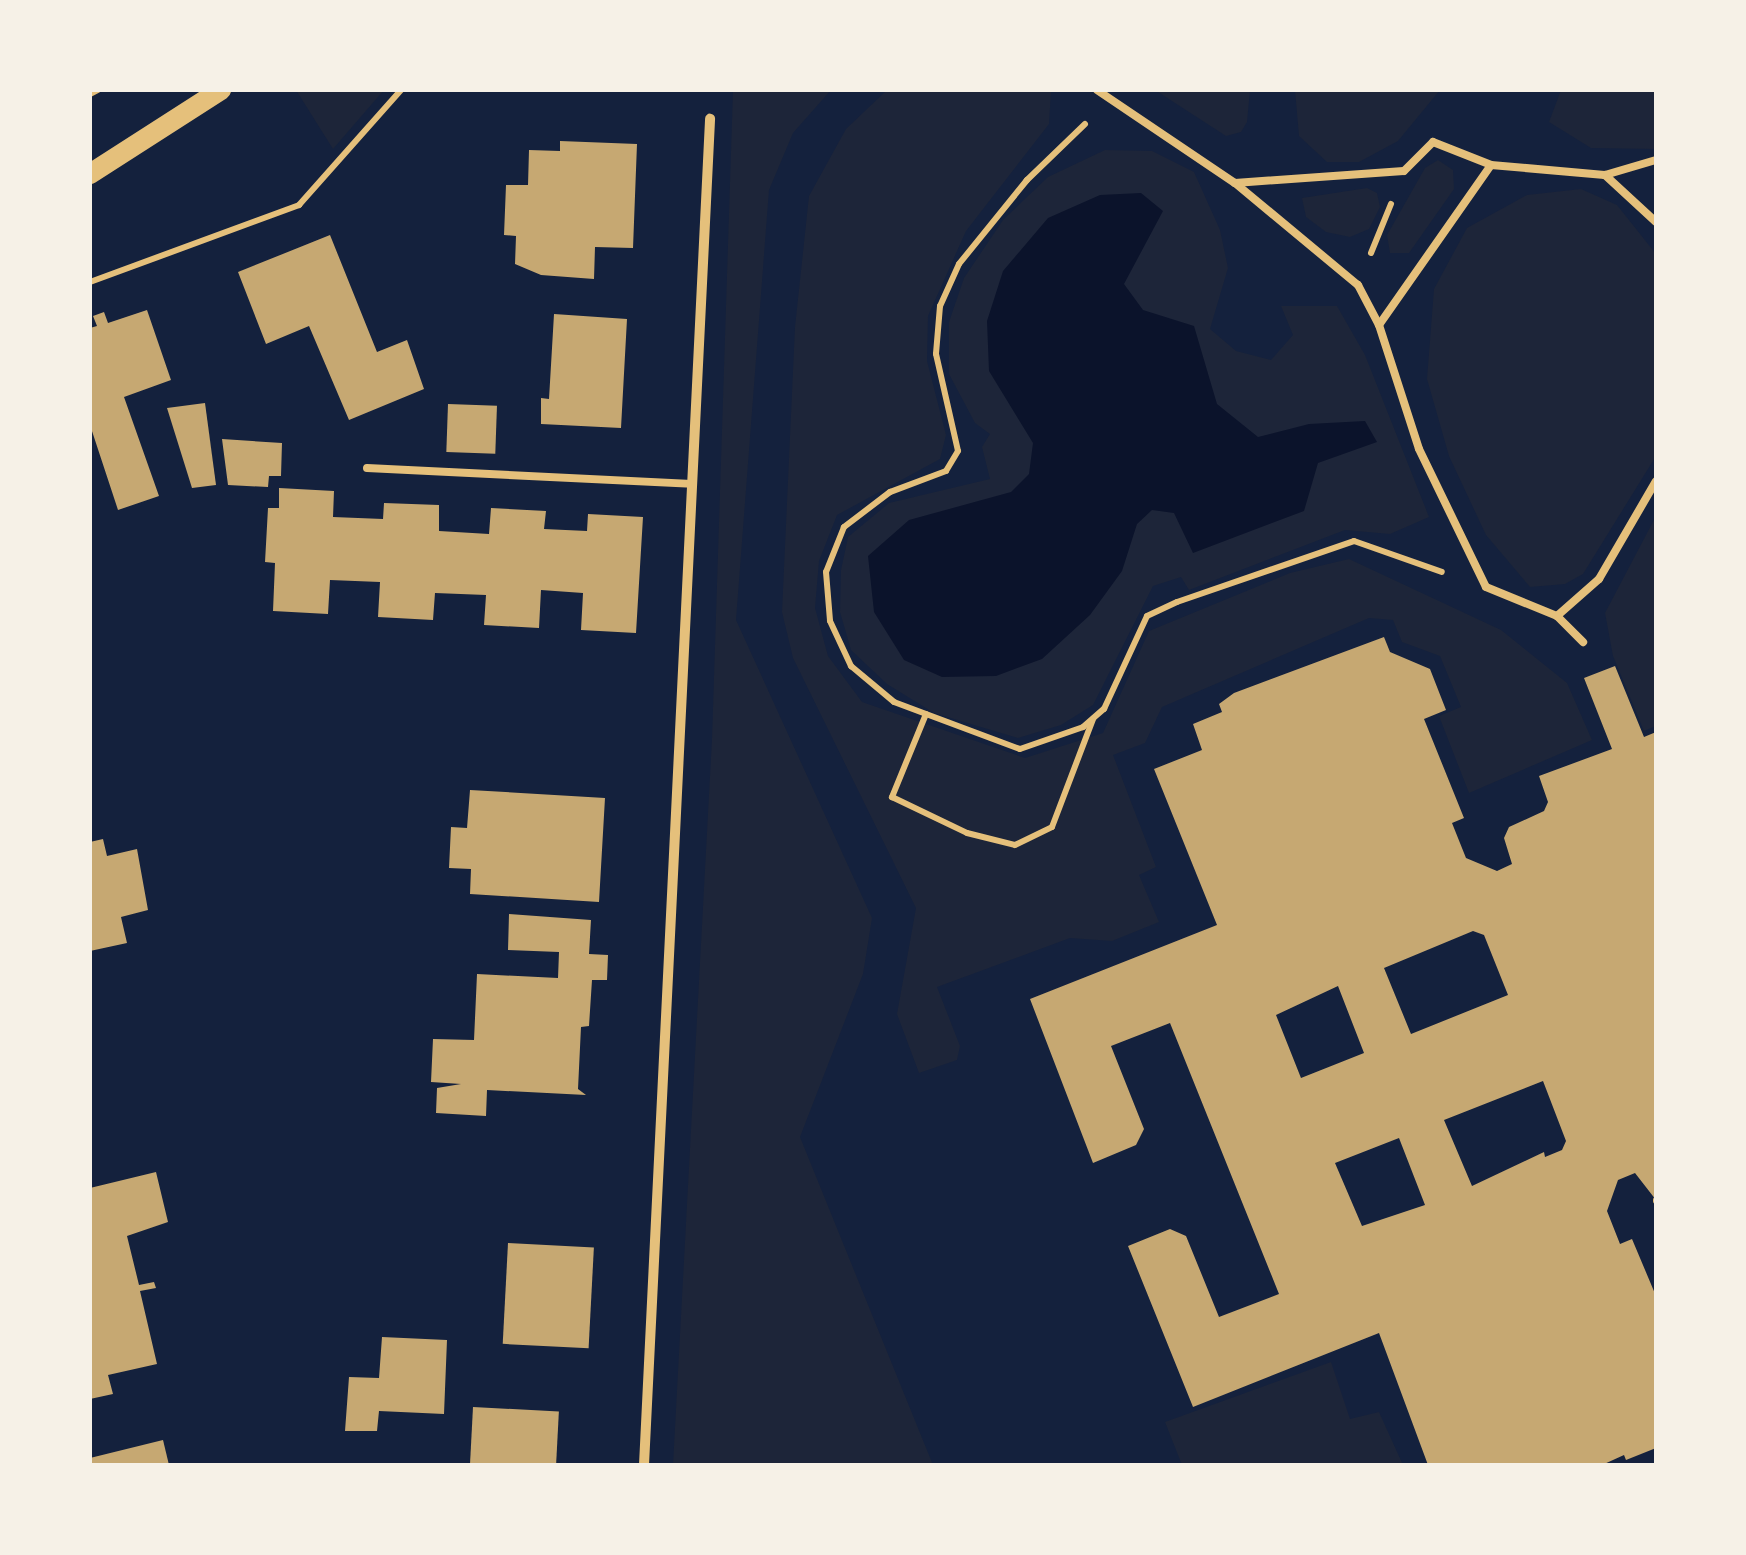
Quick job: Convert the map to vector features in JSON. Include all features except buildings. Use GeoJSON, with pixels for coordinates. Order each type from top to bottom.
{"type":"FeatureCollection","features":[{"type":"Feature","properties":{"kind":"main road"},"geometry":{"type":"LineString","coordinates":[[90,174],[221,90]]}},
{"type":"Feature","properties":{"kind":"street"},"geometry":{"type":"LineString","coordinates":[[644,1465],[710,119]]}},
{"type":"Feature","properties":{"kind":"lane"},"geometry":{"type":"LineString","coordinates":[[1096,90],[1108,102],[1235,183],[1358,285],[1378,325],[1419,449],[1486,588],[1557,616],[1583,642]]}},
{"type":"Feature","properties":{"kind":"lane"},"geometry":{"type":"LineString","coordinates":[[1235,183],[1404,171],[1433,142],[1491,165],[1606,175],[1656,160]]}},
{"type":"Feature","properties":{"kind":"lane"},"geometry":{"type":"LineString","coordinates":[[1378,325],[1491,165]]}},
{"type":"Feature","properties":{"kind":"lane"},"geometry":{"type":"LineString","coordinates":[[1606,175],[1656,222]]}},
{"type":"Feature","properties":{"kind":"lane"},"geometry":{"type":"LineString","coordinates":[[367,468],[692,484]]}},
{"type":"Feature","properties":{"kind":"lane"},"geometry":{"type":"LineString","coordinates":[[1557,616],[1599,578],[1656,481]]}},
{"type":"Feature","properties":{"kind":"path"},"geometry":{"type":"LineString","coordinates":[[90,94],[98,90]]}},
{"type":"Feature","properties":{"kind":"path"},"geometry":{"type":"LineString","coordinates":[[90,282],[299,205],[401,90]]}},
{"type":"Feature","properties":{"kind":"path"},"geometry":{"type":"LineString","coordinates":[[1108,102],[1026,180],[959,264],[940,306],[936,354],[958,451],[946,471],[890,492],[844,527],[826,572],[830,621],[851,666],[894,702],[1020,749],[1094,718],[1104,708],[1147,616],[1354,541],[1486,588]]}},
{"type":"Feature","properties":{"kind":"path"},"geometry":{"type":"LineString","coordinates":[[1358,285],[1404,171]]}},
{"type":"Feature","properties":{"kind":"path"},"geometry":{"type":"LineString","coordinates":[[926,714],[892,797],[967,833],[1015,845],[1052,827],[1094,718]]}},
{"type":"Feature","properties":{"kind":"shaded area"},"geometry":{"type":"Polygon","coordinates":[[[296,90],[384,90],[333,149],[296,90]]]}},
{"type":"Feature","properties":{"kind":"shaded area"},"geometry":{"type":"Polygon","coordinates":[[[733,90],[831,90],[793,133],[769,190],[736,620],[872,918],[863,974],[800,1137],[933,1465],[673,1465],[712,739],[733,90]]]}},
{"type":"Feature","properties":{"kind":"shaded area"},"geometry":{"type":"Polygon","coordinates":[[[887,90],[1051,90],[1049,124],[966,231],[928,316],[927,361],[946,435],[940,459],[837,515],[819,561],[815,608],[828,656],[862,702],[1025,758],[1103,733],[1149,631],[1290,573],[1349,559],[1501,630],[1567,683],[1592,740],[1469,793],[1439,716],[1461,707],[1440,656],[1402,642],[1393,620],[1369,618],[1162,707],[1145,743],[1113,755],[1156,867],[1139,875],[1159,922],[1112,941],[1070,938],[937,987],[960,1046],[957,1060],[919,1073],[897,1014],[916,908],[793,658],[782,612],[795,327],[809,196],[846,129],[887,90]]]}},
{"type":"Feature","properties":{"kind":"shaded area"},"geometry":{"type":"Polygon","coordinates":[[[1155,90],[1250,90],[1247,122],[1241,132],[1226,136],[1155,90]]]}},
{"type":"Feature","properties":{"kind":"shaded area"},"geometry":{"type":"Polygon","coordinates":[[[1295,90],[1440,90],[1398,141],[1359,162],[1327,162],[1299,136],[1295,90]]]}},
{"type":"Feature","properties":{"kind":"shaded area"},"geometry":{"type":"Polygon","coordinates":[[[1561,90],[1656,90],[1656,149],[1591,148],[1549,122],[1561,90]]]}},
{"type":"Feature","properties":{"kind":"shaded area"},"geometry":{"type":"Polygon","coordinates":[[[1105,150],[1152,151],[1194,172],[1220,230],[1228,268],[1210,329],[1236,351],[1271,360],[1293,335],[1281,306],[1337,306],[1365,355],[1429,517],[1390,534],[1345,530],[1189,590],[1181,577],[1153,586],[1093,705],[1061,725],[1018,738],[934,713],[887,684],[851,650],[840,612],[841,570],[848,537],[889,503],[990,479],[982,447],[990,434],[975,423],[949,374],[949,322],[964,278],[1003,220],[1048,177],[1105,150]]]}},
{"type":"Feature","properties":{"kind":"shaded area"},"geometry":{"type":"Polygon","coordinates":[[[1438,160],[1453,170],[1454,189],[1409,253],[1390,253],[1387,235],[1425,168],[1438,160]]]}},
{"type":"Feature","properties":{"kind":"shaded area"},"geometry":{"type":"Polygon","coordinates":[[[1367,188],[1377,193],[1380,207],[1369,229],[1350,237],[1326,232],[1306,217],[1302,198],[1367,188]]]}},
{"type":"Feature","properties":{"kind":"shaded area"},"geometry":{"type":"Polygon","coordinates":[[[1581,189],[1617,205],[1656,254],[1656,456],[1583,574],[1565,584],[1530,587],[1486,535],[1449,456],[1427,379],[1434,289],[1467,228],[1527,195],[1581,189]]]}},
{"type":"Feature","properties":{"kind":"shaded area"},"geometry":{"type":"Polygon","coordinates":[[[1141,193],[1163,211],[1124,284],[1143,310],[1194,326],[1217,404],[1258,437],[1309,424],[1365,421],[1377,442],[1318,463],[1304,511],[1193,553],[1174,513],[1152,510],[1137,524],[1122,571],[1090,615],[1042,659],[996,676],[942,677],[904,660],[874,612],[868,556],[909,520],[1011,492],[1029,474],[1033,443],[989,371],[987,321],[1003,271],[1048,218],[1100,195],[1141,193]]]}},
{"type":"Feature","properties":{"kind":"shaded area"},"geometry":{"type":"Polygon","coordinates":[[[1656,516],[1656,726],[1644,731],[1613,656],[1605,613],[1656,516]]]}},
{"type":"Feature","properties":{"kind":"shaded area"},"geometry":{"type":"Polygon","coordinates":[[[1331,1362],[1350,1419],[1379,1412],[1403,1465],[1182,1465],[1165,1422],[1331,1362]]]}}]}
